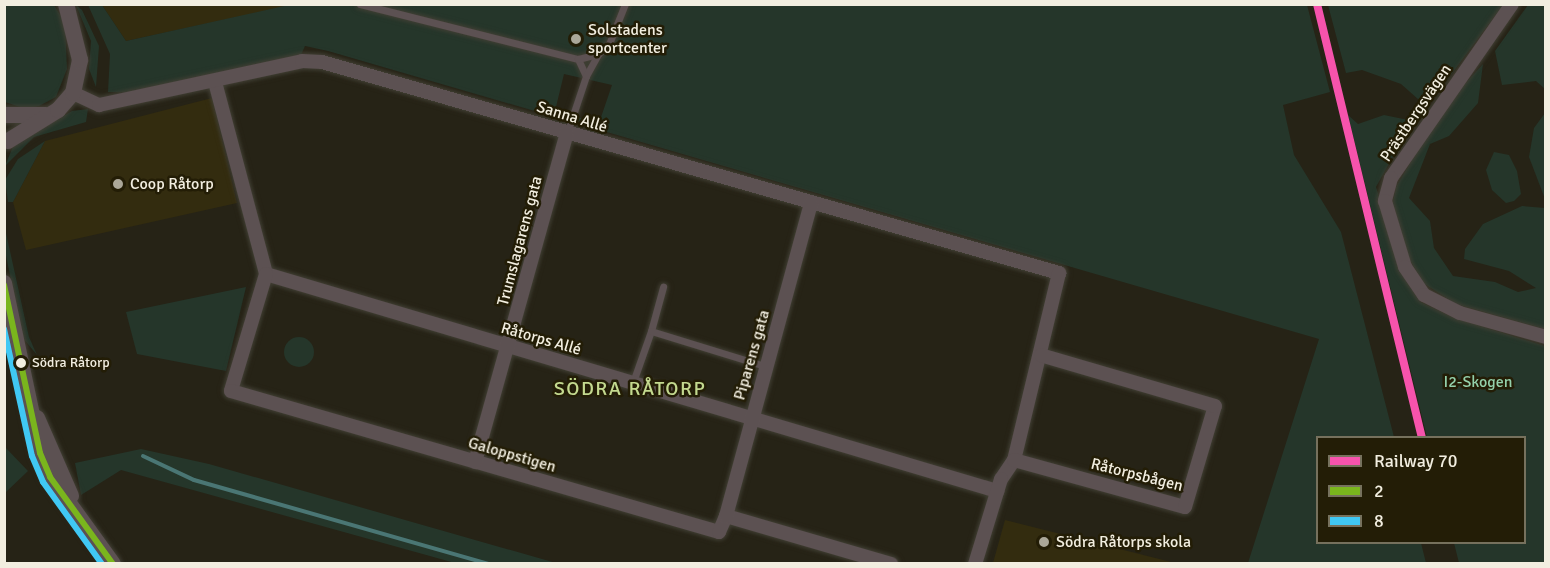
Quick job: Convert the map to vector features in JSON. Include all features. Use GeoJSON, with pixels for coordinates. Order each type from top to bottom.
{"type":"FeatureCollection","features":[{"type":"Feature","properties":{"kind":"street"},"geometry":{"type":"LineString","coordinates":[[6,146],[73,93],[80,60],[66,4]]}},
{"type":"Feature","properties":{"kind":"street","name":"Prästbergsvägen"},"geometry":{"type":"LineString","coordinates":[[1512,4],[1391,178],[1385,201],[1405,267],[1424,295],[1460,312],[1545,337]]}},
{"type":"Feature","properties":{"kind":"street","name":"Sanna Allé"},"geometry":{"type":"LineString","coordinates":[[73,93],[99,105],[215,82],[302,61],[322,62],[1059,273],[1041,355]]}},
{"type":"Feature","properties":{"kind":"street"},"geometry":{"type":"LineString","coordinates":[[215,82],[266,274]]}},
{"type":"Feature","properties":{"kind":"street"},"geometry":{"type":"LineString","coordinates":[[4,115],[46,115]]}},
{"type":"Feature","properties":{"kind":"street"},"geometry":{"type":"LineString","coordinates":[[4,120],[6,146]]}},
{"type":"Feature","properties":{"kind":"street","name":"Trumslagarens gata"},"geometry":{"type":"LineString","coordinates":[[475,462],[567,133]]}},
{"type":"Feature","properties":{"kind":"street","name":"Piparens gata"},"geometry":{"type":"LineString","coordinates":[[726,516],[811,203]]}},
{"type":"Feature","properties":{"kind":"street","name":"Råtorps Allé"},"geometry":{"type":"LineString","coordinates":[[266,274],[633,382],[751,422],[997,490]]}},
{"type":"Feature","properties":{"kind":"street","name":"Galoppstigen"},"geometry":{"type":"LineString","coordinates":[[266,274],[231,391],[719,532],[726,516]]}},
{"type":"Feature","properties":{"kind":"street"},"geometry":{"type":"LineString","coordinates":[[4,283],[47,472],[76,509],[112,564]]}},
{"type":"Feature","properties":{"kind":"street"},"geometry":{"type":"LineString","coordinates":[[975,564],[997,490],[1014,460],[1041,355]]}},
{"type":"Feature","properties":{"kind":"street","name":"Råtorpsbågen"},"geometry":{"type":"LineString","coordinates":[[1014,460],[1185,507],[1215,406],[1041,355]]}},
{"type":"Feature","properties":{"kind":"street"},"geometry":{"type":"LineString","coordinates":[[726,516],[891,564]]}},
{"type":"Feature","properties":{"kind":"lane"},"geometry":{"type":"LineString","coordinates":[[360,4],[578,58],[598,54]]}},
{"type":"Feature","properties":{"kind":"lane"},"geometry":{"type":"LineString","coordinates":[[567,133],[586,76],[598,54],[616,33],[625,4]]}},
{"type":"Feature","properties":{"kind":"lane"},"geometry":{"type":"LineString","coordinates":[[578,58],[586,76]]}},
{"type":"Feature","properties":{"kind":"lane"},"geometry":{"type":"LineString","coordinates":[[633,382],[651,331],[663,287]]}},
{"type":"Feature","properties":{"kind":"lane"},"geometry":{"type":"LineString","coordinates":[[651,331],[765,366]]}},
{"type":"Feature","properties":{"kind":"shaded area"},"geometry":{"type":"Polygon","coordinates":[[[102,5],[293,5],[126,41],[102,5]]]}},
{"type":"Feature","properties":{"kind":"shaded area"},"geometry":{"type":"Polygon","coordinates":[[[212,98],[237,203],[26,250],[13,202],[45,141],[212,98]]]}},
{"type":"Feature","properties":{"kind":"shaded area","name":"Södra Råtorps skola"},"geometry":{"type":"Polygon","coordinates":[[[1005,520],[1175,563],[993,563],[1005,520]]]}},
{"type":"Feature","properties":{"kind":"green space"},"geometry":{"type":"Polygon","coordinates":[[[293,4],[1307,5],[1330,92],[1283,105],[1294,155],[1341,232],[1394,436],[1316,436],[1316,544],[1421,544],[1426,563],[1248,563],[1319,339],[305,46],[301,55],[142,93],[108,92],[110,54],[88,5],[102,5],[126,41],[293,4]],[[564,74],[555,111],[599,123],[612,85],[564,74]]]}},
{"type":"Feature","properties":{"kind":"green space"},"geometry":{"type":"Polygon","coordinates":[[[1328,4],[1503,5],[1427,107],[1401,84],[1362,70],[1346,73],[1328,4]]]}},
{"type":"Feature","properties":{"kind":"green space"},"geometry":{"type":"Polygon","coordinates":[[[4,5],[54,5],[65,23],[67,69],[56,97],[39,106],[26,109],[5,102],[4,5]]]}},
{"type":"Feature","properties":{"kind":"green space"},"geometry":{"type":"Polygon","coordinates":[[[76,5],[82,10],[99,46],[96,87],[89,69],[91,41],[76,5]]]}},
{"type":"Feature","properties":{"kind":"green space"},"geometry":{"type":"Polygon","coordinates":[[[1528,5],[1545,5],[1545,89],[1536,81],[1502,85],[1495,51],[1528,5]]]}},
{"type":"Feature","properties":{"kind":"green space"},"geometry":{"type":"Polygon","coordinates":[[[1483,64],[1478,103],[1449,136],[1430,144],[1409,198],[1430,221],[1434,248],[1453,276],[1495,282],[1518,292],[1536,288],[1509,271],[1464,259],[1465,249],[1483,224],[1522,206],[1545,208],[1545,329],[1456,304],[1423,283],[1402,246],[1392,207],[1396,187],[1443,108],[1483,64]]]}},
{"type":"Feature","properties":{"kind":"green space"},"geometry":{"type":"Polygon","coordinates":[[[88,109],[86,122],[34,137],[5,166],[14,144],[72,111],[88,109]]]}},
{"type":"Feature","properties":{"kind":"green space"},"geometry":{"type":"Polygon","coordinates":[[[1545,113],[1545,199],[1529,157],[1534,128],[1545,113]]]}},
{"type":"Feature","properties":{"kind":"green space","name":"I2-Skogen"},"geometry":{"type":"Polygon","coordinates":[[[1348,115],[1358,124],[1384,115],[1413,121],[1376,187],[1407,282],[1420,302],[1454,318],[1545,346],[1545,563],[1459,563],[1454,544],[1526,544],[1526,436],[1427,436],[1348,115]]]}},
{"type":"Feature","properties":{"kind":"green space"},"geometry":{"type":"Polygon","coordinates":[[[45,141],[13,202],[8,202],[5,180],[18,159],[45,141]]]}},
{"type":"Feature","properties":{"kind":"green space"},"geometry":{"type":"Polygon","coordinates":[[[1494,152],[1509,155],[1517,171],[1521,194],[1514,201],[1506,203],[1492,190],[1486,170],[1494,152]]]}},
{"type":"Feature","properties":{"kind":"green space"},"geometry":{"type":"Polygon","coordinates":[[[4,224],[29,337],[37,355],[23,338],[5,251],[4,224]]]}},
{"type":"Feature","properties":{"kind":"green space"},"geometry":{"type":"Polygon","coordinates":[[[246,287],[226,371],[137,354],[126,312],[246,287]]]}},
{"type":"Feature","properties":{"kind":"green space"},"geometry":{"type":"Polygon","coordinates":[[[299,337],[305,338],[313,346],[313,358],[305,366],[299,367],[293,366],[285,358],[284,352],[285,346],[293,338],[299,337]]]}},
{"type":"Feature","properties":{"kind":"green space"},"geometry":{"type":"Polygon","coordinates":[[[5,447],[28,471],[5,493],[5,447]]]}},
{"type":"Feature","properties":{"kind":"green space"},"geometry":{"type":"Polygon","coordinates":[[[141,449],[209,464],[556,563],[455,563],[121,470],[81,495],[75,463],[141,449]]]}},
{"type":"Feature","properties":{"kind":"waterway"},"geometry":{"type":"LineString","coordinates":[[143,456],[194,480],[489,564]]}},
{"type":"Feature","properties":{"kind":"rail line","name":"70"},"geometry":{"type":"LineString","coordinates":[[1317,4],[1422,436]]}},
{"type":"Feature","properties":{"kind":"transit line","name":"2"},"geometry":{"type":"LineString","coordinates":[[4,285],[40,453],[50,477],[113,564]]}},
{"type":"Feature","properties":{"kind":"transit line","name":"8"},"geometry":{"type":"LineString","coordinates":[[4,329],[32,456],[43,482],[102,564]]}},
{"type":"Feature","properties":{"kind":"place","name":"Solstadens sportcenter"},"geometry":{"type":"Point","coordinates":[576,39]}},
{"type":"Feature","properties":{"kind":"place","name":"Coop Råtorp"},"geometry":{"type":"Point","coordinates":[118,184]}},
{"type":"Feature","properties":{"kind":"place","name":"Södra Råtorp"},"geometry":{"type":"Point","coordinates":[21,363]}},
{"type":"Feature","properties":{"kind":"place","name":"Södra Råtorps skola"},"geometry":{"type":"Point","coordinates":[1044,542]}},
{"type":"Feature","properties":{"kind":"district","name":"SÖDRA RÅTORP"},"geometry":{"type":"Point","coordinates":[630,388]}}]}
